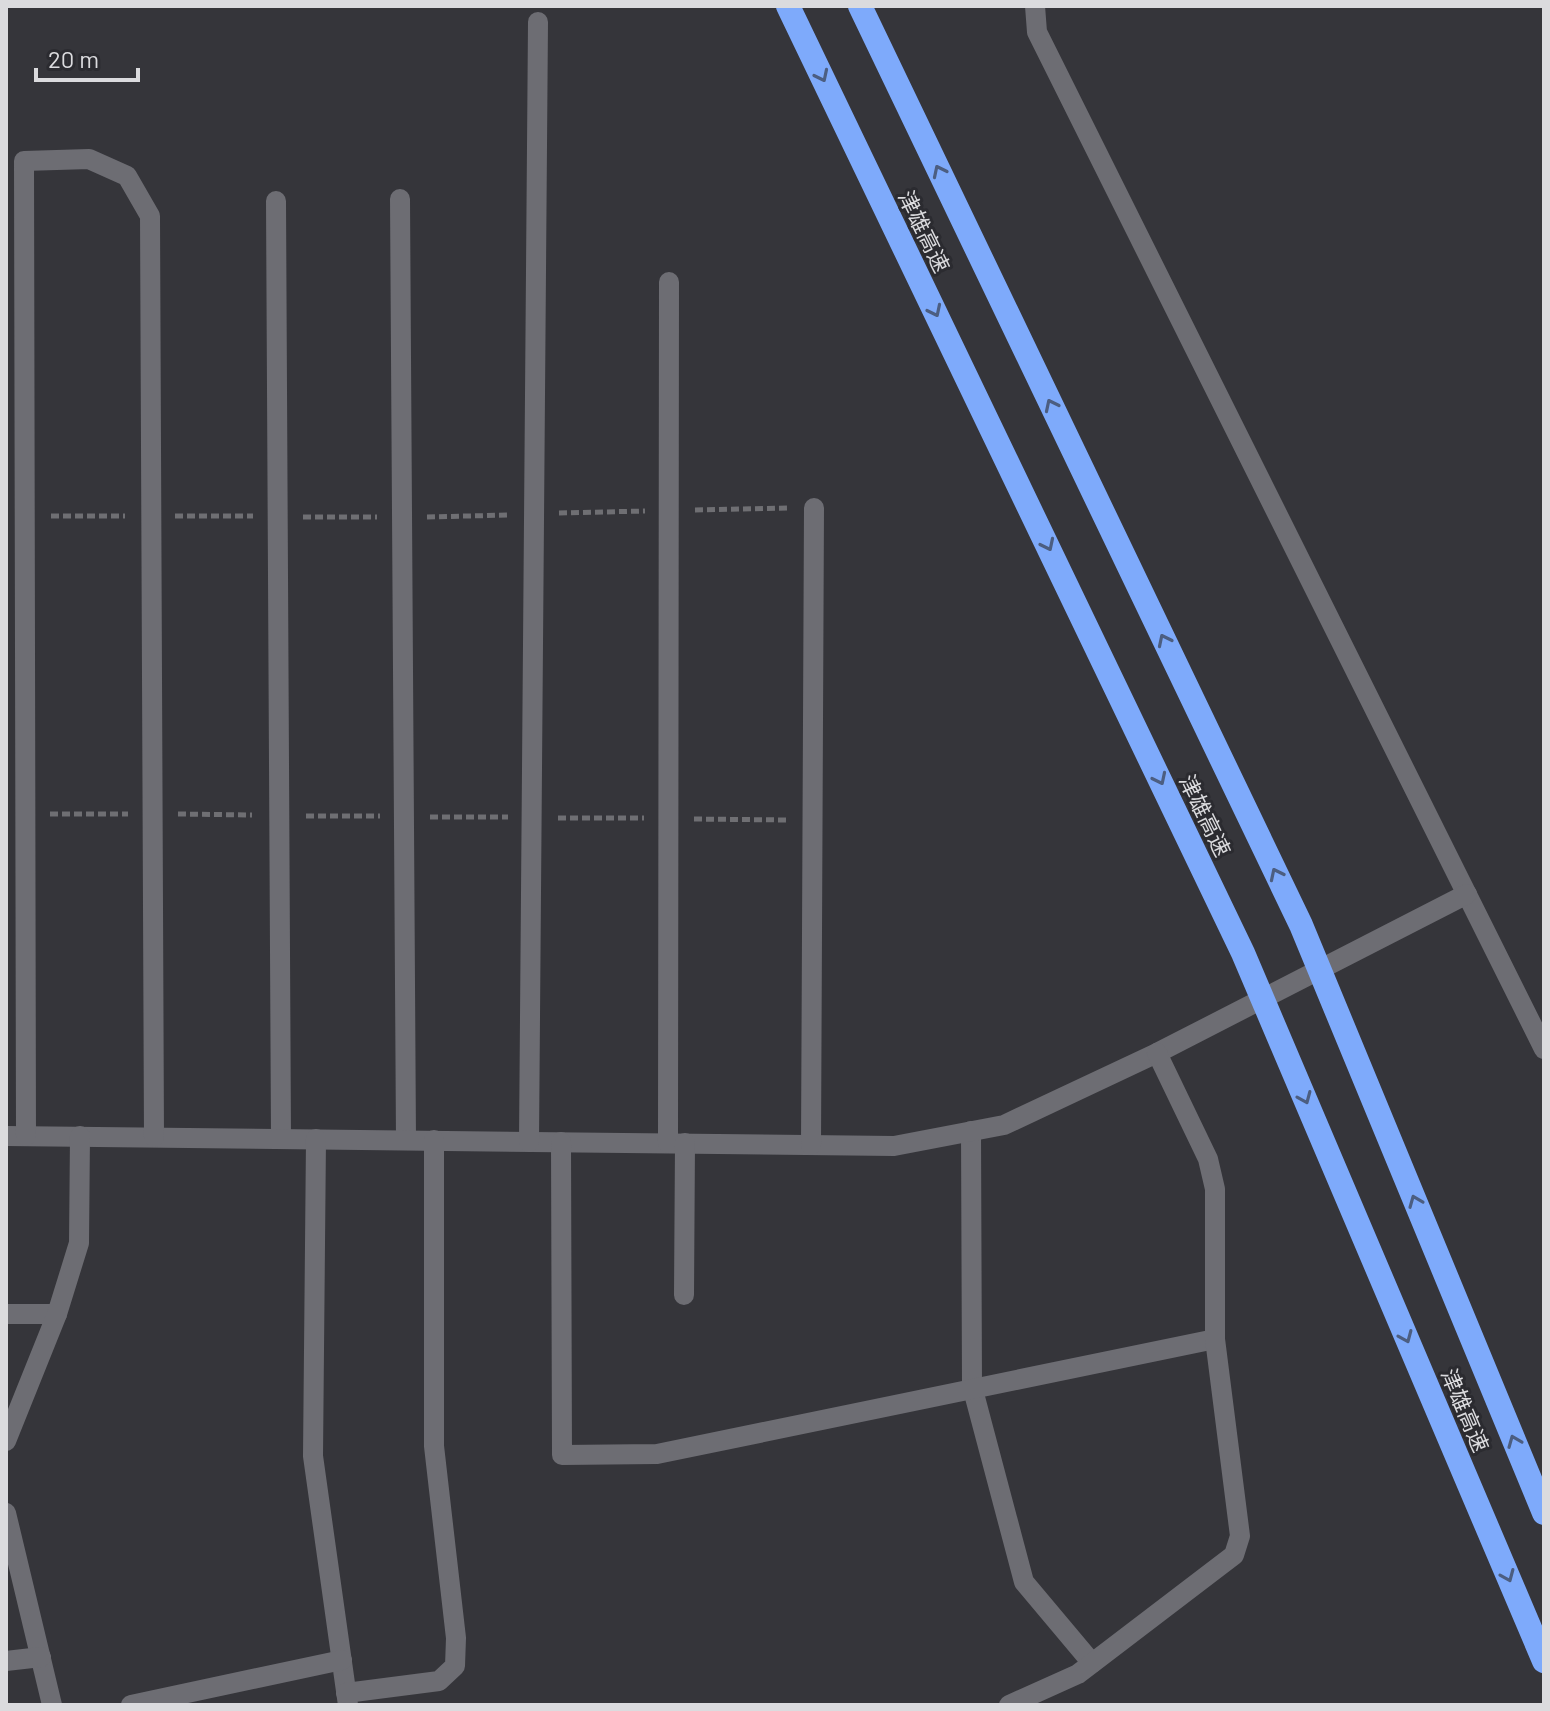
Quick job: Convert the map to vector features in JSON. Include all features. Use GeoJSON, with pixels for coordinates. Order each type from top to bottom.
{"type":"FeatureCollection","features":[{"type":"Feature","properties":{"kind":"highway","name":"津雄高速"},"geometry":{"type":"LineString","coordinates":[[788,6],[1252,974],[1544,1661]]}},
{"type":"Feature","properties":{"kind":"highway","name":"津雄高速"},"geometry":{"type":"LineString","coordinates":[[860,6],[1309,945],[1544,1513]]}},
{"type":"Feature","properties":{"kind":"street"},"geometry":{"type":"LineString","coordinates":[[1035,6],[1037,32],[1544,1049]]}},
{"type":"Feature","properties":{"kind":"street"},"geometry":{"type":"LineString","coordinates":[[529,1142],[538,22]]}},
{"type":"Feature","properties":{"kind":"street"},"geometry":{"type":"LineString","coordinates":[[154,1137],[150,216],[127,176],[89,159],[24,161],[16,1136],[894,1146],[1004,1125],[1157,1053],[1467,894]]}},
{"type":"Feature","properties":{"kind":"street"},"geometry":{"type":"LineString","coordinates":[[400,199],[406,1140]]}},
{"type":"Feature","properties":{"kind":"street"},"geometry":{"type":"LineString","coordinates":[[276,201],[281,1138]]}},
{"type":"Feature","properties":{"kind":"street"},"geometry":{"type":"LineString","coordinates":[[669,282],[676,1143],[684,1295]]}},
{"type":"Feature","properties":{"kind":"street"},"geometry":{"type":"LineString","coordinates":[[811,1145],[814,508]]}},
{"type":"Feature","properties":{"kind":"street"},"geometry":{"type":"LineString","coordinates":[[1009,1705],[1078,1674],[1234,1555],[1240,1536],[1215,1339],[1215,1189],[1208,1159],[1157,1053]]}},
{"type":"Feature","properties":{"kind":"street"},"geometry":{"type":"LineString","coordinates":[[971,1131],[972,1386],[1024,1582],[1092,1663]]}},
{"type":"Feature","properties":{"kind":"street"},"geometry":{"type":"LineString","coordinates":[[6,1441],[57,1314],[79,1243],[80,1136]]}},
{"type":"Feature","properties":{"kind":"street"},"geometry":{"type":"LineString","coordinates":[[316,1139],[313,1456],[347,1699],[439,1681],[455,1666],[456,1638],[434,1446],[434,1140]]}},
{"type":"Feature","properties":{"kind":"street"},"geometry":{"type":"LineString","coordinates":[[561,1142],[562,1455],[657,1454],[972,1386],[1215,1339]]}},
{"type":"Feature","properties":{"kind":"street"},"geometry":{"type":"LineString","coordinates":[[6,1314],[57,1314]]}},
{"type":"Feature","properties":{"kind":"street"},"geometry":{"type":"LineString","coordinates":[[6,1513],[52,1705]]}},
{"type":"Feature","properties":{"kind":"street"},"geometry":{"type":"LineString","coordinates":[[6,1661],[41,1657]]}},
{"type":"Feature","properties":{"kind":"street"},"geometry":{"type":"LineString","coordinates":[[131,1705],[221,1696],[342,1660]]}}]}
